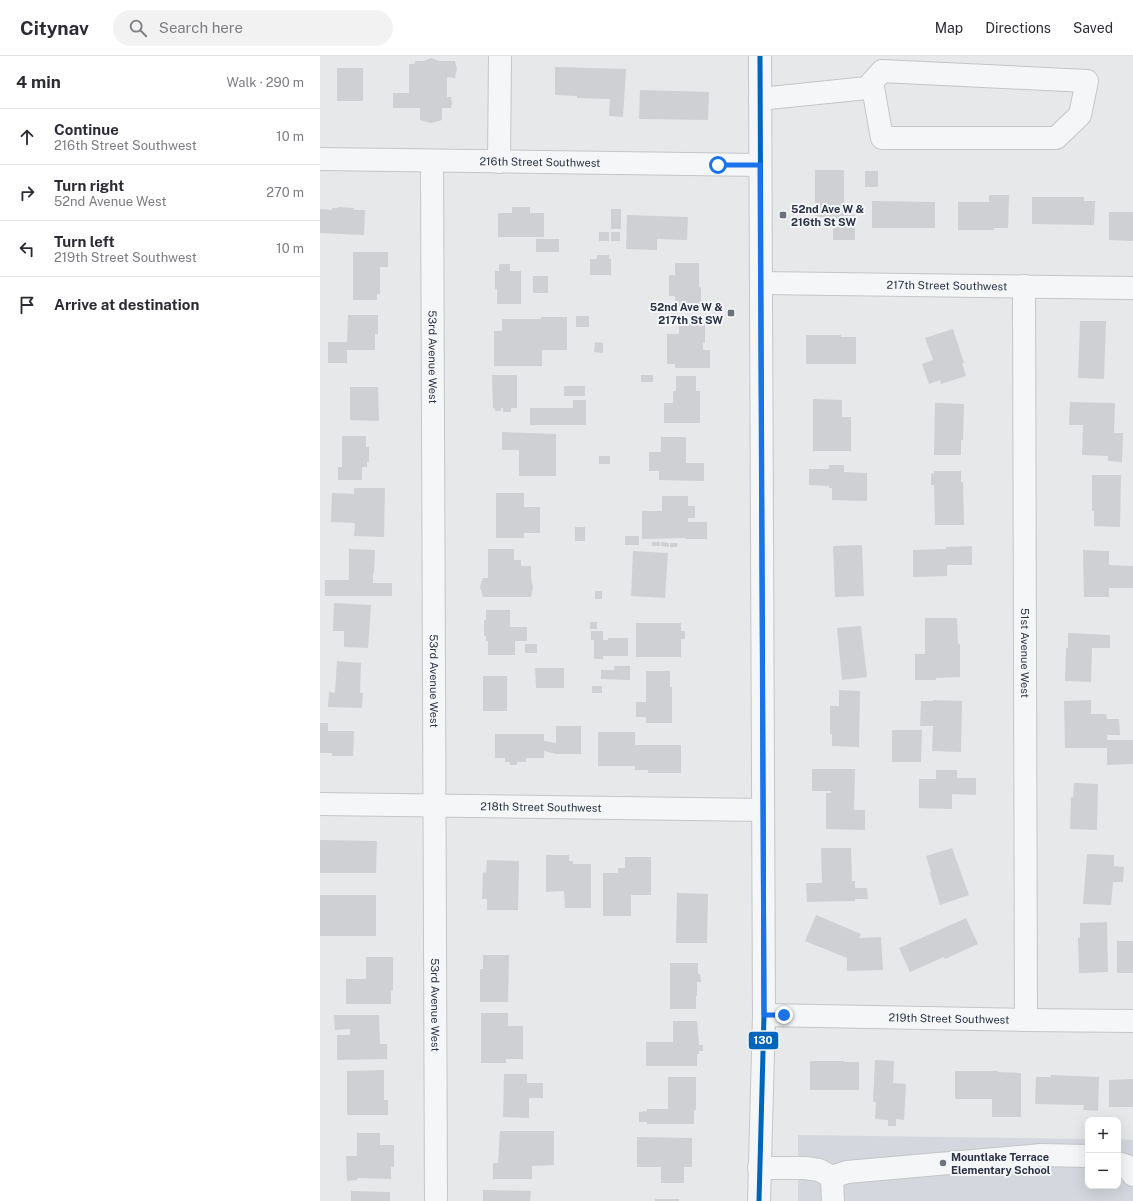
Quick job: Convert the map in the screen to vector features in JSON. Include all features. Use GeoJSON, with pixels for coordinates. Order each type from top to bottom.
{"type":"FeatureCollection","features":[{"type":"Feature","properties":{"kind":"street"},"geometry":{"type":"LineString","coordinates":[[499,162],[500,56]]}},
{"type":"Feature","properties":{"kind":"street"},"geometry":{"type":"LineString","coordinates":[[759,1201],[764,1015],[760,56]]}},
{"type":"Feature","properties":{"kind":"street"},"geometry":{"type":"LineString","coordinates":[[760,100],[867,88],[872,82],[882,71],[1087,81],[1080,115],[1056,138],[882,138],[872,82]]}},
{"type":"Feature","properties":{"kind":"street","name":"216th Street Southwest"},"geometry":{"type":"LineString","coordinates":[[320,159],[760,165]]}},
{"type":"Feature","properties":{"kind":"street","name":"53rd Avenue West"},"geometry":{"type":"LineString","coordinates":[[432,160],[436,1201]]}},
{"type":"Feature","properties":{"kind":"street","name":"217th Street Southwest"},"geometry":{"type":"LineString","coordinates":[[761,283],[1133,288]]}},
{"type":"Feature","properties":{"kind":"street","name":"51st Avenue West"},"geometry":{"type":"LineString","coordinates":[[1024,286],[1026,1020]]}},
{"type":"Feature","properties":{"kind":"street","name":"218th Street Southwest"},"geometry":{"type":"LineString","coordinates":[[320,804],[763,810]]}},
{"type":"Feature","properties":{"kind":"street","name":"219th Street Southwest"},"geometry":{"type":"LineString","coordinates":[[764,1015],[1133,1021]]}},
{"type":"Feature","properties":{"kind":"street"},"geometry":{"type":"LineString","coordinates":[[759,1168],[805,1168],[818,1170],[832,1177],[847,1172],[1041,1155],[1085,1156]]}},
{"type":"Feature","properties":{"kind":"street"},"geometry":{"type":"LineString","coordinates":[[832,1177],[833,1201]]}},
{"type":"Feature","properties":{"kind":"shaded area","name":"Mountlake Terrace Elementary School"},"geometry":{"type":"Polygon","coordinates":[[[798,1135],[1085,1139],[1085,1189],[1121,1189],[1121,1139],[1133,1140],[1133,1201],[798,1201],[798,1135]]]}},
{"type":"Feature","properties":{"kind":"building"},"geometry":{"type":"Polygon","coordinates":[[[431,58],[439,61],[455,61],[457,69],[455,78],[447,77],[447,97],[451,97],[451,108],[442,108],[442,120],[431,123],[420,120],[420,108],[393,108],[393,93],[409,93],[409,64],[415,64],[415,61],[424,61],[431,58]]]}},
{"type":"Feature","properties":{"kind":"building"},"geometry":{"type":"Polygon","coordinates":[[[555,67],[626,69],[623,117],[609,116],[610,99],[577,98],[577,96],[555,95],[555,67]]]}},
{"type":"Feature","properties":{"kind":"building"},"geometry":{"type":"Polygon","coordinates":[[[337,68],[363,68],[363,101],[337,101],[337,68]]]}},
{"type":"Feature","properties":{"kind":"building"},"geometry":{"type":"Polygon","coordinates":[[[640,90],[709,92],[708,120],[639,119],[640,90]]]}},
{"type":"Feature","properties":{"kind":"building"},"geometry":{"type":"Polygon","coordinates":[[[815,170],[844,170],[844,215],[855,215],[855,240],[833,240],[833,217],[815,217],[815,170]]]}},
{"type":"Feature","properties":{"kind":"building"},"geometry":{"type":"Polygon","coordinates":[[[865,171],[878,171],[878,187],[865,187],[865,171]]]}},
{"type":"Feature","properties":{"kind":"building"},"geometry":{"type":"Polygon","coordinates":[[[989,195],[1009,195],[1008,228],[994,228],[994,230],[958,230],[958,202],[989,202],[989,195]]]}},
{"type":"Feature","properties":{"kind":"building"},"geometry":{"type":"Polygon","coordinates":[[[1032,197],[1084,197],[1084,201],[1095,201],[1094,225],[1032,224],[1032,197]]]}},
{"type":"Feature","properties":{"kind":"building"},"geometry":{"type":"Polygon","coordinates":[[[872,201],[935,202],[935,228],[872,228],[872,201]]]}},
{"type":"Feature","properties":{"kind":"building"},"geometry":{"type":"Polygon","coordinates":[[[512,207],[530,207],[530,213],[544,213],[544,237],[498,237],[498,213],[512,213],[512,207]]]}},
{"type":"Feature","properties":{"kind":"building"},"geometry":{"type":"Polygon","coordinates":[[[332,208],[354,208],[354,210],[365,210],[364,235],[320,233],[320,209],[332,210],[332,208]]]}},
{"type":"Feature","properties":{"kind":"building"},"geometry":{"type":"Polygon","coordinates":[[[611,209],[621,209],[621,229],[611,229],[611,209]]]}},
{"type":"Feature","properties":{"kind":"building"},"geometry":{"type":"Polygon","coordinates":[[[1109,212],[1133,212],[1133,241],[1109,240],[1109,212]]]}},
{"type":"Feature","properties":{"kind":"building"},"geometry":{"type":"Polygon","coordinates":[[[627,215],[688,217],[687,240],[657,239],[657,250],[626,249],[627,215]]]}},
{"type":"Feature","properties":{"kind":"building"},"geometry":{"type":"Polygon","coordinates":[[[599,232],[609,232],[609,241],[599,241],[599,232]]]}},
{"type":"Feature","properties":{"kind":"building"},"geometry":{"type":"Polygon","coordinates":[[[611,232],[620,232],[620,241],[611,241],[611,232]]]}},
{"type":"Feature","properties":{"kind":"building"},"geometry":{"type":"Polygon","coordinates":[[[536,239],[559,239],[559,252],[536,252],[536,239]]]}},
{"type":"Feature","properties":{"kind":"building"},"geometry":{"type":"Polygon","coordinates":[[[353,252],[388,252],[388,267],[380,267],[380,294],[377,294],[377,300],[353,300],[353,252]]]}},
{"type":"Feature","properties":{"kind":"building"},"geometry":{"type":"Polygon","coordinates":[[[597,255],[609,255],[609,259],[611,259],[611,275],[590,275],[590,259],[597,259],[597,255]]]}},
{"type":"Feature","properties":{"kind":"building"},"geometry":{"type":"Polygon","coordinates":[[[675,263],[699,263],[701,308],[675,308],[675,296],[669,296],[669,275],[675,275],[675,263]]]}},
{"type":"Feature","properties":{"kind":"building"},"geometry":{"type":"Polygon","coordinates":[[[499,264],[510,264],[510,271],[521,271],[521,304],[497,304],[495,271],[499,271],[499,264]]]}},
{"type":"Feature","properties":{"kind":"building"},"geometry":{"type":"Polygon","coordinates":[[[533,276],[548,276],[548,293],[533,293],[533,276]]]}},
{"type":"Feature","properties":{"kind":"building"},"geometry":{"type":"Polygon","coordinates":[[[348,315],[378,315],[378,334],[375,334],[375,350],[347,350],[347,363],[328,363],[328,342],[347,342],[348,315]]]}},
{"type":"Feature","properties":{"kind":"building"},"geometry":{"type":"Polygon","coordinates":[[[576,316],[589,316],[589,327],[576,327],[576,316]]]}},
{"type":"Feature","properties":{"kind":"building"},"geometry":{"type":"Polygon","coordinates":[[[541,317],[567,317],[567,350],[542,350],[542,366],[494,366],[494,331],[502,331],[502,319],[541,319],[541,317]]]}},
{"type":"Feature","properties":{"kind":"building"},"geometry":{"type":"Polygon","coordinates":[[[679,320],[705,320],[705,343],[703,343],[703,350],[710,350],[710,368],[675,368],[675,364],[667,364],[667,334],[679,334],[679,320]]]}},
{"type":"Feature","properties":{"kind":"building"},"geometry":{"type":"Polygon","coordinates":[[[1080,321],[1106,321],[1104,379],[1078,378],[1080,321]]]}},
{"type":"Feature","properties":{"kind":"building"},"geometry":{"type":"Polygon","coordinates":[[[953,329],[964,363],[962,363],[966,376],[941,384],[940,380],[929,384],[922,364],[933,360],[925,338],[953,329]]]}},
{"type":"Feature","properties":{"kind":"building"},"geometry":{"type":"Polygon","coordinates":[[[806,335],[841,335],[841,337],[856,337],[856,364],[806,364],[806,335]]]}},
{"type":"Feature","properties":{"kind":"building"},"geometry":{"type":"Polygon","coordinates":[[[595,342],[603,343],[603,353],[594,352],[595,342]]]}},
{"type":"Feature","properties":{"kind":"building"},"geometry":{"type":"Polygon","coordinates":[[[492,375],[517,375],[517,408],[511,408],[511,412],[503,412],[503,408],[501,408],[501,411],[495,411],[495,408],[493,408],[492,375]]]}},
{"type":"Feature","properties":{"kind":"building"},"geometry":{"type":"Polygon","coordinates":[[[641,375],[653,375],[653,382],[641,382],[641,375]]]}},
{"type":"Feature","properties":{"kind":"building"},"geometry":{"type":"Polygon","coordinates":[[[676,376],[696,376],[696,391],[700,391],[700,423],[664,423],[664,403],[673,403],[673,391],[676,391],[676,376]]]}},
{"type":"Feature","properties":{"kind":"building"},"geometry":{"type":"Polygon","coordinates":[[[564,386],[585,386],[585,396],[564,396],[564,386]]]}},
{"type":"Feature","properties":{"kind":"building"},"geometry":{"type":"Polygon","coordinates":[[[350,387],[378,387],[379,421],[350,420],[350,387]]]}},
{"type":"Feature","properties":{"kind":"building"},"geometry":{"type":"Polygon","coordinates":[[[813,399],[842,400],[842,417],[851,417],[851,451],[813,451],[813,399]]]}},
{"type":"Feature","properties":{"kind":"building"},"geometry":{"type":"Polygon","coordinates":[[[573,400],[586,400],[586,425],[530,425],[530,408],[573,408],[573,400]]]}},
{"type":"Feature","properties":{"kind":"building"},"geometry":{"type":"Polygon","coordinates":[[[1070,402],[1115,403],[1114,433],[1123,433],[1122,462],[1108,461],[1108,456],[1082,455],[1083,425],[1069,425],[1070,402]]]}},
{"type":"Feature","properties":{"kind":"building"},"geometry":{"type":"Polygon","coordinates":[[[935,403],[964,404],[961,455],[934,455],[935,403]]]}},
{"type":"Feature","properties":{"kind":"building"},"geometry":{"type":"Polygon","coordinates":[[[502,432],[556,434],[556,476],[519,476],[519,450],[502,450],[502,432]]]}},
{"type":"Feature","properties":{"kind":"building"},"geometry":{"type":"Polygon","coordinates":[[[342,436],[366,436],[366,447],[369,447],[369,462],[367,462],[367,467],[362,467],[362,480],[338,480],[338,467],[342,467],[342,436]]]}},
{"type":"Feature","properties":{"kind":"building"},"geometry":{"type":"Polygon","coordinates":[[[661,437],[686,437],[686,463],[704,463],[704,481],[659,480],[659,471],[649,471],[649,452],[661,452],[661,437]]]}},
{"type":"Feature","properties":{"kind":"building"},"geometry":{"type":"Polygon","coordinates":[[[599,456],[610,456],[610,464],[599,464],[599,456]]]}},
{"type":"Feature","properties":{"kind":"building"},"geometry":{"type":"Polygon","coordinates":[[[829,465],[844,465],[844,472],[867,473],[867,501],[832,500],[832,488],[829,488],[829,486],[809,485],[809,469],[829,469],[829,465]]]}},
{"type":"Feature","properties":{"kind":"building"},"geometry":{"type":"Polygon","coordinates":[[[934,471],[961,471],[961,482],[963,482],[964,525],[935,525],[934,485],[931,485],[931,474],[934,473],[934,471]]]}},
{"type":"Feature","properties":{"kind":"building"},"geometry":{"type":"Polygon","coordinates":[[[1092,475],[1121,475],[1120,527],[1094,526],[1094,511],[1092,511],[1092,475]]]}},
{"type":"Feature","properties":{"kind":"building"},"geometry":{"type":"Polygon","coordinates":[[[354,488],[385,488],[384,537],[354,536],[355,523],[331,522],[332,493],[354,494],[354,488]]]}},
{"type":"Feature","properties":{"kind":"building"},"geometry":{"type":"Polygon","coordinates":[[[496,493],[524,493],[524,507],[540,507],[540,533],[524,533],[524,538],[496,538],[496,493]]]}},
{"type":"Feature","properties":{"kind":"building"},"geometry":{"type":"Polygon","coordinates":[[[662,496],[688,496],[688,506],[695,506],[695,518],[688,518],[688,522],[707,522],[707,539],[642,539],[642,511],[662,511],[662,496]]]}},
{"type":"Feature","properties":{"kind":"building"},"geometry":{"type":"Polygon","coordinates":[[[575,527],[585,527],[585,541],[575,541],[575,527]]]}},
{"type":"Feature","properties":{"kind":"building"},"geometry":{"type":"Polygon","coordinates":[[[625,536],[639,536],[639,545],[625,545],[625,536]]]}},
{"type":"Feature","properties":{"kind":"building"},"geometry":{"type":"Polygon","coordinates":[[[652,542],[660,542],[660,546],[652,546],[652,542]]]}},
{"type":"Feature","properties":{"kind":"building"},"geometry":{"type":"Polygon","coordinates":[[[661,542],[669,543],[669,547],[661,546],[661,542]]]}},
{"type":"Feature","properties":{"kind":"building"},"geometry":{"type":"Polygon","coordinates":[[[670,543],[678,543],[677,547],[670,547],[670,543]]]}},
{"type":"Feature","properties":{"kind":"building"},"geometry":{"type":"Polygon","coordinates":[[[862,545],[864,596],[835,597],[833,546],[862,545]]]}},
{"type":"Feature","properties":{"kind":"building"},"geometry":{"type":"Polygon","coordinates":[[[972,546],[972,565],[947,565],[947,576],[913,577],[913,550],[946,549],[946,547],[972,546]]]}},
{"type":"Feature","properties":{"kind":"building"},"geometry":{"type":"Polygon","coordinates":[[[349,549],[375,550],[373,583],[392,583],[392,596],[325,596],[325,580],[349,580],[349,549]]]}},
{"type":"Feature","properties":{"kind":"building"},"geometry":{"type":"Polygon","coordinates":[[[488,549],[514,549],[514,560],[521,560],[521,566],[531,566],[533,587],[531,597],[483,597],[480,587],[483,578],[488,578],[488,549]]]}},
{"type":"Feature","properties":{"kind":"building"},"geometry":{"type":"Polygon","coordinates":[[[1083,550],[1109,551],[1109,565],[1133,566],[1133,588],[1109,588],[1109,597],[1084,597],[1083,550]]]}},
{"type":"Feature","properties":{"kind":"building"},"geometry":{"type":"Polygon","coordinates":[[[633,551],[668,553],[665,598],[631,596],[633,551]]]}},
{"type":"Feature","properties":{"kind":"building"},"geometry":{"type":"Polygon","coordinates":[[[595,591],[602,591],[602,599],[595,599],[595,591]]]}},
{"type":"Feature","properties":{"kind":"building"},"geometry":{"type":"Polygon","coordinates":[[[334,603],[371,605],[368,648],[344,647],[344,631],[333,631],[334,603]]]}},
{"type":"Feature","properties":{"kind":"building"},"geometry":{"type":"Polygon","coordinates":[[[486,610],[510,610],[510,627],[527,627],[527,641],[515,641],[515,655],[488,655],[488,641],[486,641],[486,636],[484,636],[484,620],[486,620],[486,610]]]}},
{"type":"Feature","properties":{"kind":"building"},"geometry":{"type":"Polygon","coordinates":[[[925,618],[957,618],[958,644],[960,644],[960,677],[936,678],[936,680],[915,680],[915,654],[925,654],[925,618]]]}},
{"type":"Feature","properties":{"kind":"building"},"geometry":{"type":"Polygon","coordinates":[[[590,622],[597,622],[597,629],[590,629],[590,622]]]}},
{"type":"Feature","properties":{"kind":"building"},"geometry":{"type":"Polygon","coordinates":[[[636,623],[681,623],[681,631],[685,631],[685,639],[681,639],[681,657],[636,657],[636,623]]]}},
{"type":"Feature","properties":{"kind":"building"},"geometry":{"type":"Polygon","coordinates":[[[861,626],[867,677],[842,680],[837,628],[861,626]]]}},
{"type":"Feature","properties":{"kind":"building"},"geometry":{"type":"Polygon","coordinates":[[[591,631],[603,631],[603,640],[608,640],[608,638],[628,638],[628,656],[603,656],[603,659],[594,659],[594,640],[591,640],[591,631]]]}},
{"type":"Feature","properties":{"kind":"building"},"geometry":{"type":"Polygon","coordinates":[[[1068,633],[1110,635],[1110,648],[1092,648],[1091,682],[1065,681],[1068,633]]]}},
{"type":"Feature","properties":{"kind":"building"},"geometry":{"type":"Polygon","coordinates":[[[525,644],[537,644],[537,653],[525,653],[525,644]]]}},
{"type":"Feature","properties":{"kind":"building"},"geometry":{"type":"Polygon","coordinates":[[[337,661],[361,663],[360,693],[363,693],[362,708],[328,707],[329,692],[335,693],[337,661]]]}},
{"type":"Feature","properties":{"kind":"building"},"geometry":{"type":"Polygon","coordinates":[[[614,666],[630,666],[630,680],[601,679],[601,670],[614,670],[614,666]]]}},
{"type":"Feature","properties":{"kind":"building"},"geometry":{"type":"Polygon","coordinates":[[[535,668],[564,668],[564,688],[536,688],[535,668]]]}},
{"type":"Feature","properties":{"kind":"building"},"geometry":{"type":"Polygon","coordinates":[[[646,671],[670,671],[670,687],[672,687],[672,723],[646,723],[646,717],[636,717],[636,702],[646,702],[646,671]]]}},
{"type":"Feature","properties":{"kind":"building"},"geometry":{"type":"Polygon","coordinates":[[[483,676],[507,676],[507,711],[483,711],[483,676]]]}},
{"type":"Feature","properties":{"kind":"building"},"geometry":{"type":"Polygon","coordinates":[[[592,686],[602,686],[602,693],[592,693],[592,686]]]}},
{"type":"Feature","properties":{"kind":"building"},"geometry":{"type":"Polygon","coordinates":[[[839,690],[860,691],[859,747],[832,746],[832,734],[830,734],[830,706],[839,706],[839,690]]]}},
{"type":"Feature","properties":{"kind":"building"},"geometry":{"type":"Polygon","coordinates":[[[1091,700],[1091,714],[1106,714],[1107,719],[1119,719],[1120,735],[1107,735],[1107,740],[1133,740],[1133,764],[1107,765],[1107,748],[1065,748],[1064,701],[1091,700]]]}},
{"type":"Feature","properties":{"kind":"building"},"geometry":{"type":"Polygon","coordinates":[[[921,701],[962,701],[961,752],[932,751],[933,726],[920,726],[921,701]]]}},
{"type":"Feature","properties":{"kind":"building"},"geometry":{"type":"Polygon","coordinates":[[[320,723],[328,723],[328,731],[354,731],[353,756],[332,756],[332,753],[320,753],[320,723]]]}},
{"type":"Feature","properties":{"kind":"building"},"geometry":{"type":"Polygon","coordinates":[[[556,726],[581,726],[581,754],[556,754],[544,751],[544,758],[526,758],[526,762],[517,762],[517,765],[510,765],[510,762],[505,762],[505,758],[495,758],[495,734],[544,734],[544,741],[556,743],[556,726]]]}},
{"type":"Feature","properties":{"kind":"building"},"geometry":{"type":"Polygon","coordinates":[[[892,730],[922,730],[921,762],[892,762],[892,730]]]}},
{"type":"Feature","properties":{"kind":"building"},"geometry":{"type":"Polygon","coordinates":[[[598,732],[635,732],[635,745],[681,745],[681,773],[648,773],[648,770],[635,770],[635,766],[598,766],[598,732]]]}},
{"type":"Feature","properties":{"kind":"building"},"geometry":{"type":"Polygon","coordinates":[[[812,769],[855,769],[854,810],[865,810],[865,830],[826,829],[826,793],[831,793],[831,791],[812,791],[812,769]]]}},
{"type":"Feature","properties":{"kind":"building"},"geometry":{"type":"Polygon","coordinates":[[[936,770],[957,770],[957,778],[976,778],[976,795],[952,794],[952,809],[919,808],[919,779],[936,779],[936,770]]]}},
{"type":"Feature","properties":{"kind":"building"},"geometry":{"type":"Polygon","coordinates":[[[1074,783],[1098,784],[1097,830],[1070,829],[1071,797],[1073,797],[1074,783]]]}},
{"type":"Feature","properties":{"kind":"building"},"geometry":{"type":"Polygon","coordinates":[[[320,840],[377,841],[376,873],[320,873],[320,840]]]}},
{"type":"Feature","properties":{"kind":"building"},"geometry":{"type":"Polygon","coordinates":[[[821,848],[851,848],[852,881],[855,881],[855,888],[867,888],[868,899],[855,899],[855,901],[807,902],[806,883],[822,883],[821,848]]]}},
{"type":"Feature","properties":{"kind":"building"},"geometry":{"type":"Polygon","coordinates":[[[952,848],[969,895],[940,905],[926,856],[952,848]]]}},
{"type":"Feature","properties":{"kind":"building"},"geometry":{"type":"Polygon","coordinates":[[[1087,854],[1114,855],[1114,866],[1124,867],[1123,882],[1113,882],[1111,905],[1083,904],[1087,854]]]}},
{"type":"Feature","properties":{"kind":"building"},"geometry":{"type":"Polygon","coordinates":[[[546,855],[569,855],[569,861],[573,861],[573,864],[591,864],[591,908],[565,908],[564,891],[546,892],[546,855]]]}},
{"type":"Feature","properties":{"kind":"building"},"geometry":{"type":"Polygon","coordinates":[[[625,857],[651,857],[651,895],[631,895],[631,916],[603,916],[603,873],[618,873],[618,868],[625,868],[625,857]]]}},
{"type":"Feature","properties":{"kind":"building"},"geometry":{"type":"Polygon","coordinates":[[[487,860],[519,861],[518,910],[487,910],[487,899],[482,899],[483,872],[486,873],[487,860]]]}},
{"type":"Feature","properties":{"kind":"building"},"geometry":{"type":"Polygon","coordinates":[[[677,893],[708,894],[707,943],[676,943],[677,893]]]}},
{"type":"Feature","properties":{"kind":"building"},"geometry":{"type":"Polygon","coordinates":[[[320,895],[376,895],[376,936],[320,936],[320,895]]]}},
{"type":"Feature","properties":{"kind":"building"},"geometry":{"type":"Polygon","coordinates":[[[816,915],[861,934],[859,938],[881,937],[883,970],[847,971],[847,958],[805,941],[816,915]]]}},
{"type":"Feature","properties":{"kind":"building"},"geometry":{"type":"Polygon","coordinates":[[[966,918],[978,944],[945,959],[944,957],[910,972],[899,948],[966,918]]]}},
{"type":"Feature","properties":{"kind":"building"},"geometry":{"type":"Polygon","coordinates":[[[1107,922],[1108,972],[1079,973],[1078,938],[1080,937],[1080,923],[1107,922]]]}},
{"type":"Feature","properties":{"kind":"building"},"geometry":{"type":"Polygon","coordinates":[[[1117,941],[1133,941],[1133,973],[1117,973],[1117,941]]]}},
{"type":"Feature","properties":{"kind":"building"},"geometry":{"type":"Polygon","coordinates":[[[483,955],[509,955],[508,1002],[480,1002],[480,969],[483,969],[483,955]]]}},
{"type":"Feature","properties":{"kind":"building"},"geometry":{"type":"Polygon","coordinates":[[[366,957],[393,957],[393,990],[391,991],[391,1004],[346,1004],[346,979],[366,979],[366,957]]]}},
{"type":"Feature","properties":{"kind":"building"},"geometry":{"type":"Polygon","coordinates":[[[670,963],[698,963],[698,974],[700,974],[701,982],[697,982],[696,1009],[670,1009],[670,963]]]}},
{"type":"Feature","properties":{"kind":"building"},"geometry":{"type":"Polygon","coordinates":[[[481,1013],[508,1013],[508,1026],[523,1026],[523,1059],[506,1059],[506,1063],[481,1063],[481,1013]]]}},
{"type":"Feature","properties":{"kind":"building"},"geometry":{"type":"Polygon","coordinates":[[[334,1015],[379,1015],[380,1044],[387,1044],[387,1059],[337,1060],[337,1035],[350,1035],[350,1029],[335,1030],[334,1015]]]}},
{"type":"Feature","properties":{"kind":"building"},"geometry":{"type":"Polygon","coordinates":[[[673,1021],[697,1021],[699,1045],[703,1045],[703,1051],[699,1051],[699,1054],[697,1054],[697,1066],[646,1066],[646,1042],[673,1042],[673,1021]]]}},
{"type":"Feature","properties":{"kind":"building"},"geometry":{"type":"Polygon","coordinates":[[[875,1060],[894,1061],[893,1083],[906,1084],[904,1120],[896,1119],[896,1126],[888,1126],[888,1120],[875,1119],[876,1102],[873,1102],[875,1060]]]}},
{"type":"Feature","properties":{"kind":"building"},"geometry":{"type":"Polygon","coordinates":[[[810,1061],[859,1062],[859,1090],[810,1090],[810,1061]]]}},
{"type":"Feature","properties":{"kind":"building"},"geometry":{"type":"Polygon","coordinates":[[[384,1070],[384,1100],[388,1100],[388,1115],[347,1115],[347,1071],[384,1070]]]}},
{"type":"Feature","properties":{"kind":"building"},"geometry":{"type":"Polygon","coordinates":[[[955,1071],[998,1071],[1021,1073],[1021,1117],[992,1117],[992,1099],[955,1099],[955,1071]]]}},
{"type":"Feature","properties":{"kind":"building"},"geometry":{"type":"Polygon","coordinates":[[[504,1074],[527,1074],[527,1083],[543,1083],[543,1098],[529,1098],[529,1118],[503,1117],[504,1074]]]}},
{"type":"Feature","properties":{"kind":"building"},"geometry":{"type":"Polygon","coordinates":[[[1051,1075],[1099,1077],[1098,1111],[1083,1110],[1084,1105],[1035,1104],[1036,1077],[1051,1077],[1051,1075]]]}},
{"type":"Feature","properties":{"kind":"building"},"geometry":{"type":"Polygon","coordinates":[[[668,1077],[696,1077],[696,1110],[694,1110],[694,1124],[647,1124],[647,1122],[639,1122],[639,1112],[647,1111],[647,1109],[668,1109],[668,1077]]]}},
{"type":"Feature","properties":{"kind":"building"},"geometry":{"type":"Polygon","coordinates":[[[1133,1079],[1133,1107],[1109,1107],[1109,1080],[1133,1079]]]}},
{"type":"Feature","properties":{"kind":"building"},"geometry":{"type":"Polygon","coordinates":[[[500,1131],[554,1131],[554,1165],[532,1166],[532,1179],[493,1179],[493,1163],[498,1163],[500,1131]]]}},
{"type":"Feature","properties":{"kind":"building"},"geometry":{"type":"Polygon","coordinates":[[[357,1133],[380,1133],[380,1145],[394,1145],[394,1167],[391,1167],[391,1179],[357,1178],[357,1180],[347,1181],[346,1156],[357,1156],[357,1133]]]}},
{"type":"Feature","properties":{"kind":"building"},"geometry":{"type":"Polygon","coordinates":[[[637,1137],[692,1138],[692,1167],[684,1167],[684,1183],[661,1183],[661,1167],[637,1167],[637,1137]]]}},
{"type":"Feature","properties":{"kind":"building"},"geometry":{"type":"Polygon","coordinates":[[[483,1190],[531,1191],[530,1201],[483,1201],[483,1190]]]}},
{"type":"Feature","properties":{"kind":"building"},"geometry":{"type":"Polygon","coordinates":[[[351,1191],[390,1192],[390,1201],[351,1201],[351,1191]]]}},
{"type":"Feature","properties":{"kind":"building"},"geometry":{"type":"Polygon","coordinates":[[[655,1199],[679,1199],[679,1201],[655,1201],[655,1199]]]}},
{"type":"Feature","properties":{"kind":"transit line","name":"130"},"geometry":{"type":"LineString","coordinates":[[759,1201],[764,1015],[760,56]]}},
{"type":"Feature","properties":{"kind":"place","name":"52nd Ave W & 216th St SW"},"geometry":{"type":"Point","coordinates":[783,215]}},
{"type":"Feature","properties":{"kind":"place","name":"52nd Ave W & 217th St SW"},"geometry":{"type":"Point","coordinates":[731,313]}},
{"type":"Feature","properties":{"kind":"place","name":"Mountlake Terrace Elementary School"},"geometry":{"type":"Point","coordinates":[943,1163]}},
{"type":"Feature","properties":{"kind":"route"},"geometry":{"type":"LineString","coordinates":[[718,165],[760,165],[764,1015],[784,1015]]}}]}
